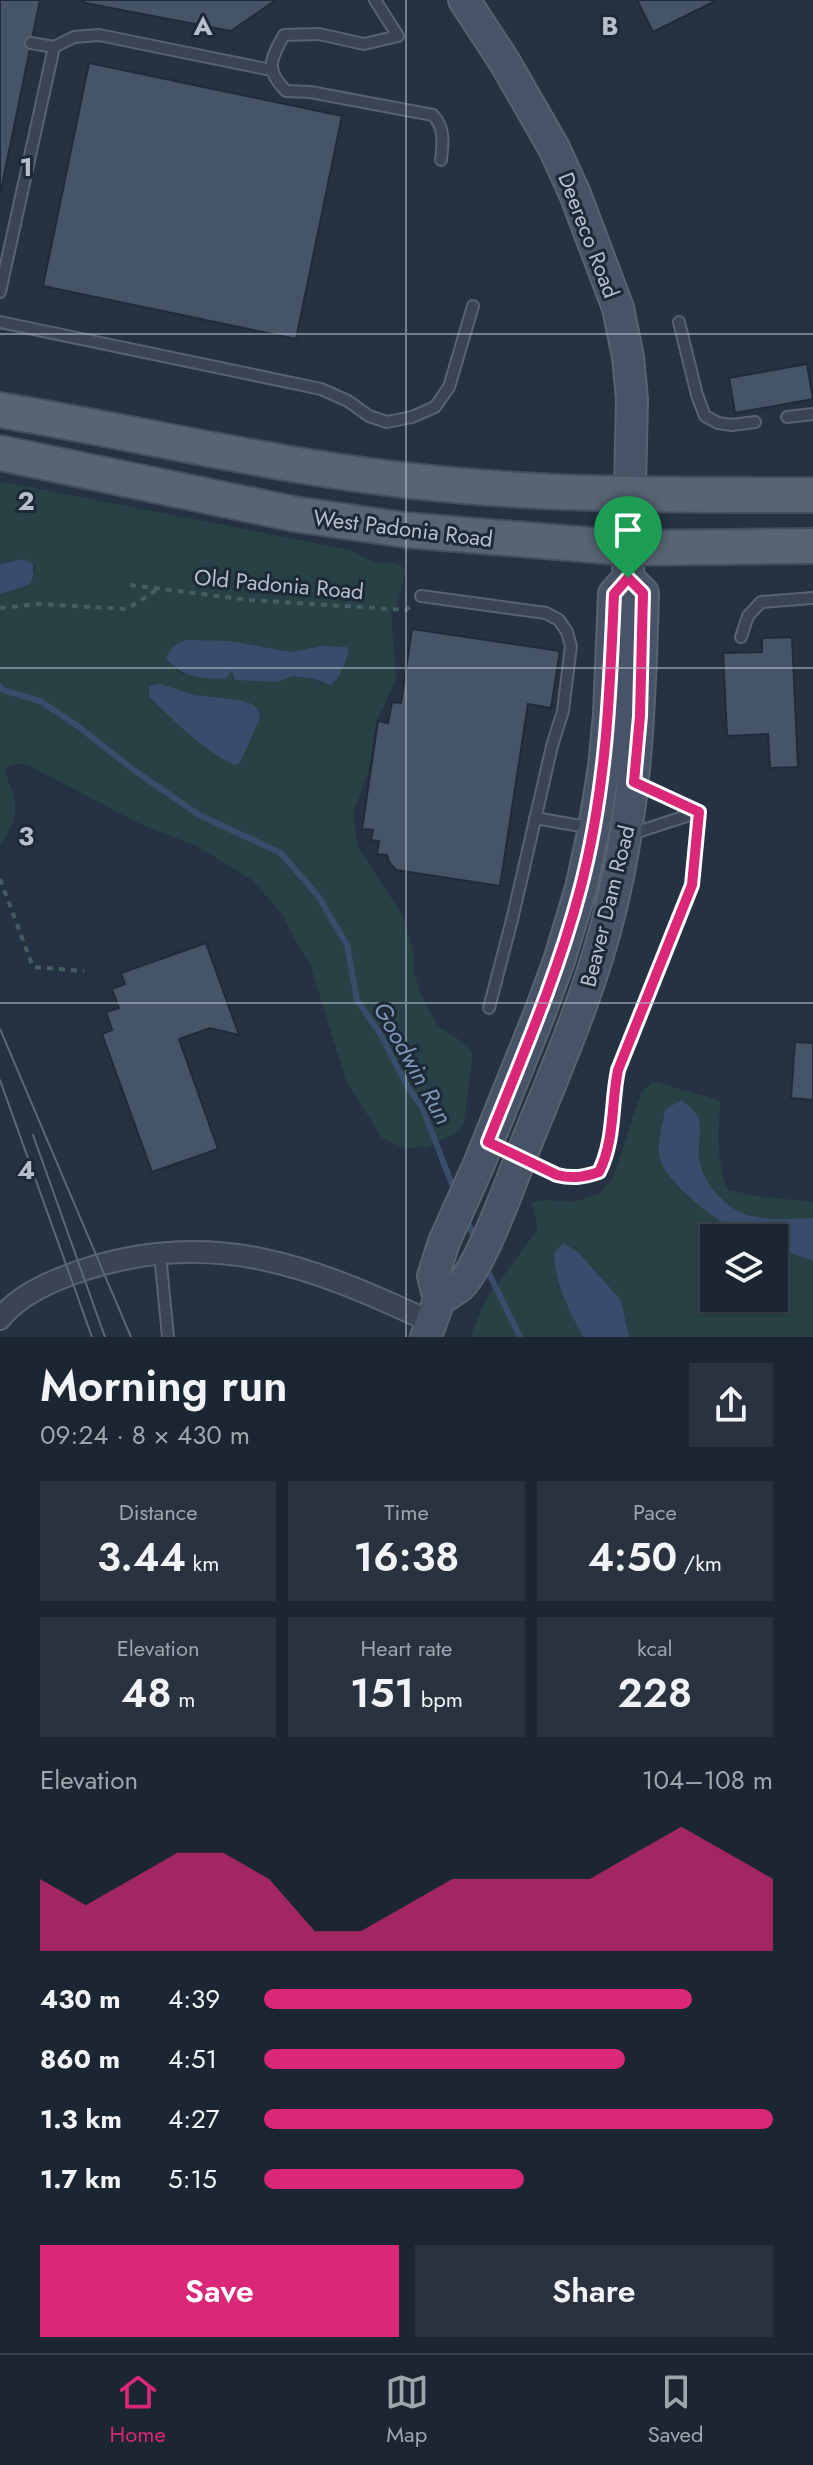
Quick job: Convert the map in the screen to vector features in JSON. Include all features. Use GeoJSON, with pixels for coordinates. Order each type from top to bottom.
{"type":"FeatureCollection","features":[{"type":"Feature","properties":{"kind":"main road","name":"Deereco Road"},"geometry":{"type":"LineString","coordinates":[[464,0],[504,61],[554,148],[575,194],[618,308],[628,357],[632,399],[630,495]]}},
{"type":"Feature","properties":{"kind":"main road"},"geometry":{"type":"LineString","coordinates":[[0,410],[205,449],[413,481],[630,495],[813,495]]}},
{"type":"Feature","properties":{"kind":"main road","name":"West Padonia Road"},"geometry":{"type":"LineString","coordinates":[[0,453],[308,516],[629,563],[813,546]]}},
{"type":"Feature","properties":{"kind":"main road","name":"Beaver Dam Road"},"geometry":{"type":"LineString","coordinates":[[439,1311],[433,1276],[444,1242],[559,961],[581,888],[594,828],[609,714],[614,594],[629,563],[630,495]]}},
{"type":"Feature","properties":{"kind":"main road"},"geometry":{"type":"LineString","coordinates":[[629,563],[680,519],[813,517]]}},
{"type":"Feature","properties":{"kind":"main road","name":"Beaver Dam Road"},"geometry":{"type":"LineString","coordinates":[[439,1311],[476,1260],[498,1212],[582,1005],[599,952],[625,836],[640,716],[643,593],[629,563]]}},
{"type":"Feature","properties":{"kind":"street"},"geometry":{"type":"LineString","coordinates":[[0,1319],[9,1308],[51,1282],[101,1264],[160,1254],[220,1253],[283,1263],[349,1286],[439,1311]]}},
{"type":"Feature","properties":{"kind":"lane"},"geometry":{"type":"LineString","coordinates":[[375,0],[398,36],[364,44],[319,34],[284,35],[275,52],[271,70],[286,91],[310,92],[433,115],[440,122],[442,132],[441,160]]}},
{"type":"Feature","properties":{"kind":"lane"},"geometry":{"type":"LineString","coordinates":[[31,43],[54,47],[74,37],[99,35],[271,70]]}},
{"type":"Feature","properties":{"kind":"lane"},"geometry":{"type":"LineString","coordinates":[[0,292],[54,47]]}},
{"type":"Feature","properties":{"kind":"lane"},"geometry":{"type":"LineString","coordinates":[[0,322],[321,389],[348,401],[369,416],[387,422],[412,417],[435,407],[449,387],[473,306]]}},
{"type":"Feature","properties":{"kind":"lane"},"geometry":{"type":"LineString","coordinates":[[679,322],[705,416],[718,423],[732,425],[755,422]]}},
{"type":"Feature","properties":{"kind":"lane"},"geometry":{"type":"LineString","coordinates":[[787,417],[813,414]]}},
{"type":"Feature","properties":{"kind":"lane"},"geometry":{"type":"LineString","coordinates":[[421,596],[546,613],[559,620],[571,646],[563,711],[489,1008]]}},
{"type":"Feature","properties":{"kind":"lane"},"geometry":{"type":"LineString","coordinates":[[741,637],[748,616],[761,602],[813,598]]}},
{"type":"Feature","properties":{"kind":"lane"},"geometry":{"type":"LineString","coordinates":[[634,782],[699,812]]}},
{"type":"Feature","properties":{"kind":"lane"},"geometry":{"type":"LineString","coordinates":[[625,836],[699,812]]}},
{"type":"Feature","properties":{"kind":"lane"},"geometry":{"type":"LineString","coordinates":[[483,1153],[521,1158],[569,1178],[599,1172],[609,1146],[618,1070],[692,885],[699,812]]}},
{"type":"Feature","properties":{"kind":"lane"},"geometry":{"type":"LineString","coordinates":[[535,818],[594,828]]}},
{"type":"Feature","properties":{"kind":"lane"},"geometry":{"type":"LineString","coordinates":[[160,1254],[168,1337]]}},
{"type":"Feature","properties":{"kind":"path","name":"Old Padonia Road"},"geometry":{"type":"LineString","coordinates":[[130,585],[250,600],[406,610],[421,596]]}},
{"type":"Feature","properties":{"kind":"path"},"geometry":{"type":"LineString","coordinates":[[0,608],[39,604],[127,609],[158,589]]}},
{"type":"Feature","properties":{"kind":"path"},"geometry":{"type":"LineString","coordinates":[[0,879],[33,967],[84,971]]}},
{"type":"Feature","properties":{"kind":"green space"},"geometry":{"type":"Polygon","coordinates":[[[0,481],[349,550],[374,562],[397,563],[406,570],[398,603],[391,611],[396,680],[376,722],[369,769],[353,814],[358,847],[403,916],[413,949],[414,972],[421,995],[438,1026],[466,1044],[473,1054],[464,1121],[459,1131],[428,1147],[404,1148],[382,1138],[347,1083],[310,964],[283,915],[252,880],[198,847],[140,824],[30,766],[18,763],[6,767],[15,812],[10,830],[0,845],[0,594],[29,585],[35,568],[24,559],[0,564],[0,481]],[[230,641],[166,659],[182,674],[231,670],[277,682],[293,676],[314,679],[322,684],[340,674],[349,651],[347,647],[321,646],[293,652],[230,641]]]}},
{"type":"Feature","properties":{"kind":"green space"},"geometry":{"type":"Polygon","coordinates":[[[653,1081],[721,1101],[719,1146],[727,1190],[813,1202],[813,1337],[629,1337],[621,1300],[579,1253],[579,1328],[583,1337],[470,1337],[485,1301],[538,1229],[531,1202],[572,1202],[599,1194],[613,1178],[641,1093],[653,1081]]]}},
{"type":"Feature","properties":{"kind":"water"},"geometry":{"type":"Polygon","coordinates":[[[24,559],[33,564],[33,577],[29,585],[0,594],[0,564],[24,559]]]}},
{"type":"Feature","properties":{"kind":"water"},"geometry":{"type":"Polygon","coordinates":[[[187,640],[230,641],[292,652],[321,646],[347,647],[349,651],[340,675],[330,685],[293,676],[277,682],[235,680],[232,670],[226,679],[208,678],[186,674],[173,666],[166,659],[169,652],[187,640]]]}},
{"type":"Feature","properties":{"kind":"water"},"geometry":{"type":"Polygon","coordinates":[[[160,684],[195,695],[252,704],[260,718],[241,761],[235,765],[211,751],[149,697],[149,686],[160,684]]]}},
{"type":"Feature","properties":{"kind":"water"},"geometry":{"type":"Polygon","coordinates":[[[681,1100],[695,1112],[700,1123],[699,1153],[703,1174],[715,1192],[732,1207],[758,1218],[813,1218],[813,1261],[788,1252],[788,1224],[725,1224],[674,1182],[665,1170],[659,1153],[665,1110],[681,1100]]]}},
{"type":"Feature","properties":{"kind":"water"},"geometry":{"type":"Polygon","coordinates":[[[563,1243],[579,1253],[621,1300],[629,1337],[583,1337],[557,1277],[554,1253],[563,1243]]]}},
{"type":"Feature","properties":{"kind":"building"},"geometry":{"type":"Polygon","coordinates":[[[0,0],[40,0],[0,195],[0,0]]]}},
{"type":"Feature","properties":{"kind":"building"},"geometry":{"type":"Polygon","coordinates":[[[83,0],[276,0],[231,31],[85,3],[83,0]]]}},
{"type":"Feature","properties":{"kind":"building"},"geometry":{"type":"Polygon","coordinates":[[[637,0],[717,0],[653,32],[637,0]]]}},
{"type":"Feature","properties":{"kind":"building"},"geometry":{"type":"Polygon","coordinates":[[[89,63],[342,116],[296,339],[43,286],[89,63]]]}},
{"type":"Feature","properties":{"kind":"building"},"geometry":{"type":"Polygon","coordinates":[[[807,364],[813,399],[735,413],[729,378],[807,364]]]}},
{"type":"Feature","properties":{"kind":"building"},"geometry":{"type":"Polygon","coordinates":[[[412,629],[560,651],[551,708],[528,704],[500,886],[396,870],[387,855],[377,854],[379,841],[371,840],[373,830],[362,829],[378,721],[388,723],[392,702],[401,703],[412,629]]]}},
{"type":"Feature","properties":{"kind":"building"},"geometry":{"type":"Polygon","coordinates":[[[792,637],[798,767],[770,768],[768,734],[727,736],[723,653],[762,652],[762,638],[792,637]]]}},
{"type":"Feature","properties":{"kind":"building"},"geometry":{"type":"Polygon","coordinates":[[[206,943],[239,1035],[210,1028],[179,1039],[218,1149],[152,1172],[102,1034],[112,1030],[106,1012],[119,1008],[112,989],[125,984],[121,973],[206,943]]]}},
{"type":"Feature","properties":{"kind":"building"},"geometry":{"type":"Polygon","coordinates":[[[795,1042],[813,1043],[813,1100],[791,1098],[795,1042]]]}},
{"type":"Feature","properties":{"kind":"waterway","name":"Goodwin Run"},"geometry":{"type":"LineString","coordinates":[[0,686],[3,690],[40,701],[199,815],[281,853],[318,896],[347,945],[357,1000],[422,1107],[455,1192]]}},
{"type":"Feature","properties":{"kind":"waterway","name":"Goodwin Run"},"geometry":{"type":"LineString","coordinates":[[466,1217],[475,1240]]}},
{"type":"Feature","properties":{"kind":"waterway","name":"Goodwin Run"},"geometry":{"type":"LineString","coordinates":[[485,1265],[520,1337]]}},
{"type":"Feature","properties":{"kind":"tram line"},"geometry":{"type":"LineString","coordinates":[[0,1029],[131,1337]]}},
{"type":"Feature","properties":{"kind":"tram line"},"geometry":{"type":"LineString","coordinates":[[0,1080],[92,1337]]}},
{"type":"Feature","properties":{"kind":"tram line"},"geometry":{"type":"LineString","coordinates":[[33,1135],[105,1337]]}},
{"type":"Feature","properties":{"kind":"route"},"geometry":{"type":"LineString","coordinates":[[628,578],[643,593],[640,716],[634,782],[699,812],[696,861],[687,900],[618,1070],[605,1161],[599,1172],[569,1178],[488,1142],[559,961],[581,888],[604,767],[614,594],[628,578]]}}]}
